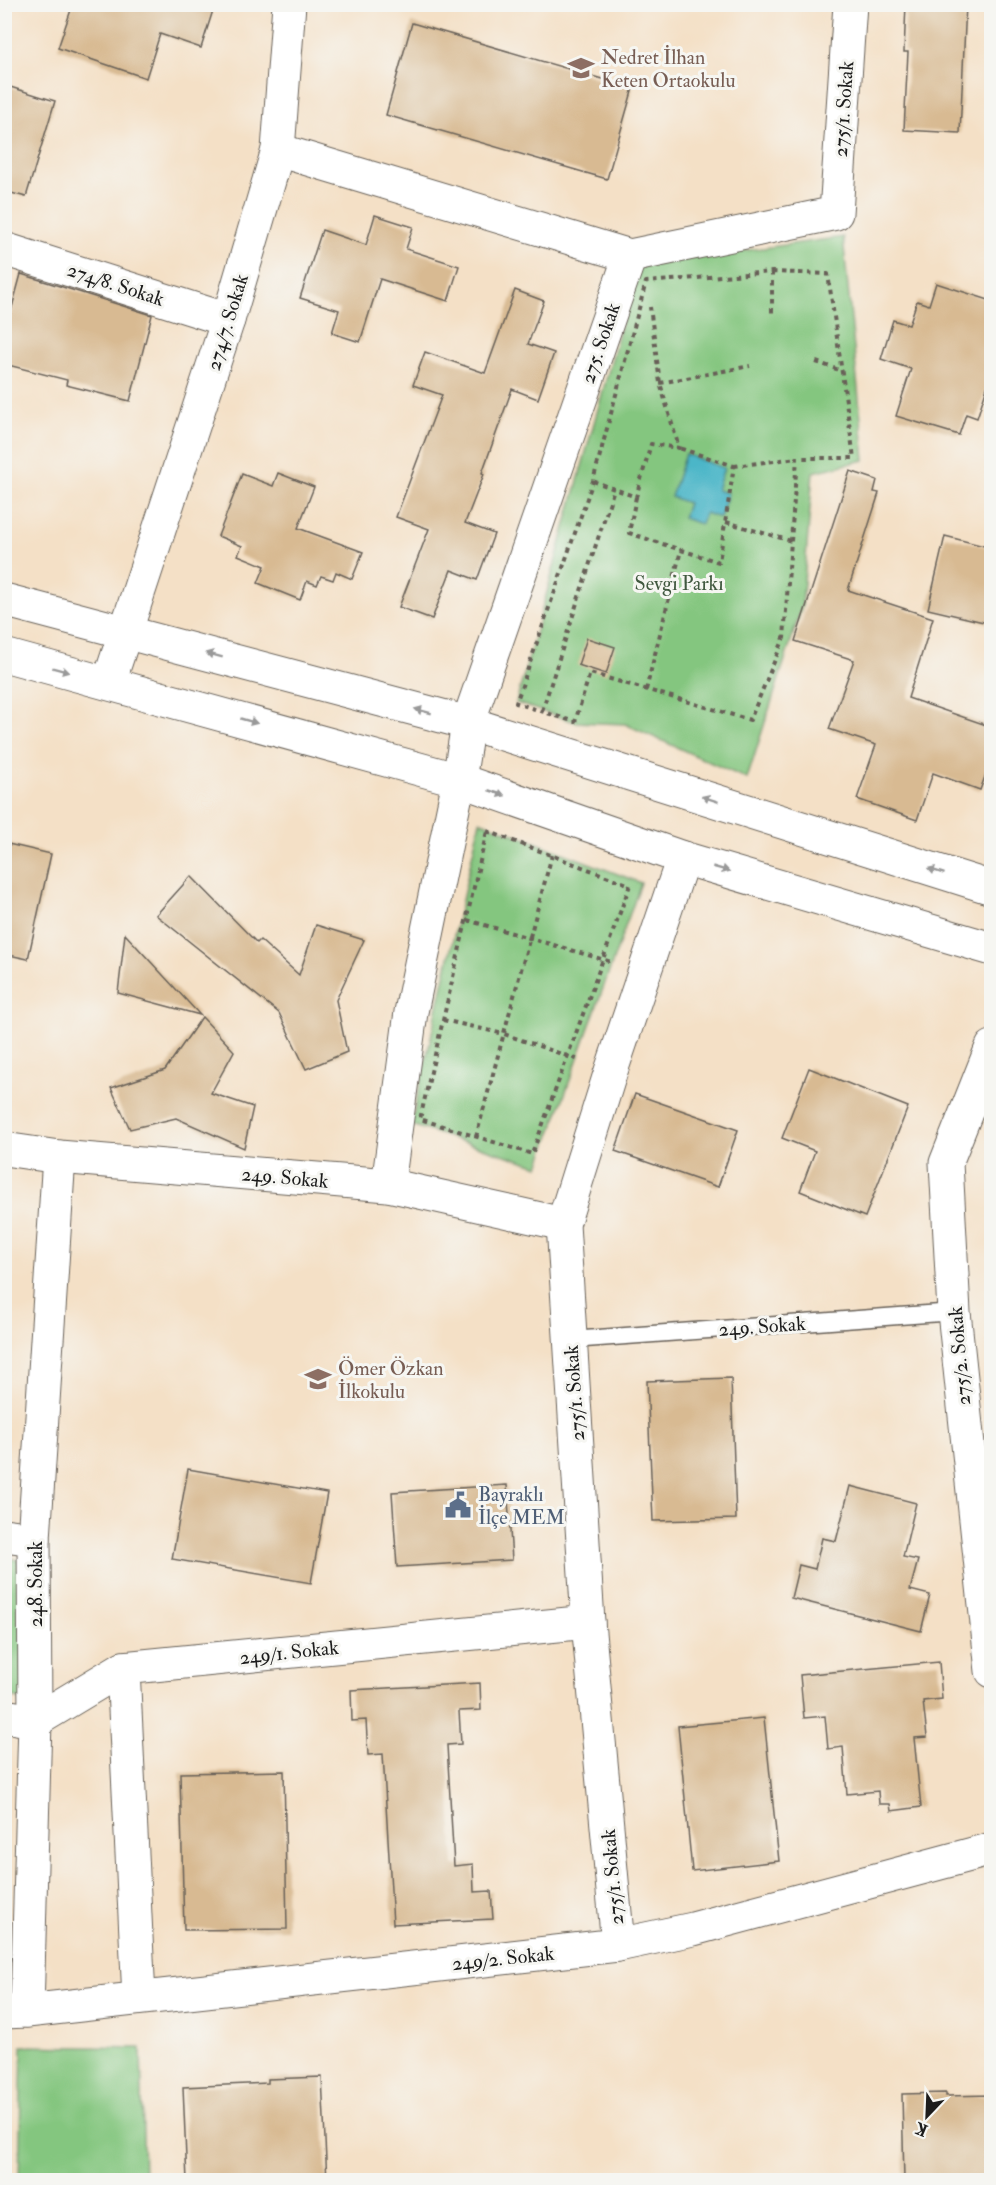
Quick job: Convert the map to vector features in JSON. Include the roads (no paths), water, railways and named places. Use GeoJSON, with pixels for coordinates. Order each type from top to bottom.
{"type":"FeatureCollection","features":[{"type":"Feature","properties":{"kind":"street","name":"274/7. Sokak"},"geometry":{"type":"LineString","coordinates":[[109,682],[228,320],[278,150],[289,4]]}},
{"type":"Feature","properties":{"kind":"street","name":"275/1. Sokak"},"geometry":{"type":"LineString","coordinates":[[637,277],[836,213],[850,4]]}},
{"type":"Feature","properties":{"kind":"street"},"geometry":{"type":"LineString","coordinates":[[278,150],[637,277]]}},
{"type":"Feature","properties":{"kind":"street","name":"274/8. Sokak"},"geometry":{"type":"LineString","coordinates":[[4,249],[228,320]]}},
{"type":"Feature","properties":{"kind":"street","name":"275. Sokak"},"geometry":{"type":"LineString","coordinates":[[388,1185],[411,1012],[459,780],[468,723],[637,277]]}},
{"type":"Feature","properties":{"kind":"street"},"geometry":{"type":"LineString","coordinates":[[4,600],[468,723],[992,888]]}},
{"type":"Feature","properties":{"kind":"street"},"geometry":{"type":"LineString","coordinates":[[4,655],[459,780],[683,858],[992,949]]}},
{"type":"Feature","properties":{"kind":"street","name":"275/1. Sokak"},"geometry":{"type":"LineString","coordinates":[[618,1945],[588,1622],[563,1224],[610,1074],[683,858]]}},
{"type":"Feature","properties":{"kind":"street","name":"275/2. Sokak"},"geometry":{"type":"LineString","coordinates":[[992,1047],[946,1163],[954,1312],[979,1447],[992,1671]]}},
{"type":"Feature","properties":{"kind":"street","name":"249. Sokak"},"geometry":{"type":"LineString","coordinates":[[4,1149],[59,1157],[388,1185],[563,1224]]}},
{"type":"Feature","properties":{"kind":"street","name":"248. Sokak"},"geometry":{"type":"LineString","coordinates":[[16,2012],[20,1719],[19,1537],[59,1157]]}},
{"type":"Feature","properties":{"kind":"street","name":"249/1. Sokak"},"geometry":{"type":"LineString","coordinates":[[20,1719],[123,1668],[588,1622]]}},
{"type":"Feature","properties":{"kind":"street"},"geometry":{"type":"LineString","coordinates":[[123,1668],[139,1998]]}},
{"type":"Feature","properties":{"kind":"street","name":"249/2. Sokak"},"geometry":{"type":"LineString","coordinates":[[16,2012],[618,1945],[693,1929],[992,1849]]}},
{"type":"Feature","properties":{"kind":"lane","name":"249. Sokak"},"geometry":{"type":"LineString","coordinates":[[571,1340],[954,1312]]}},
{"type":"Feature","properties":{"kind":"water"},"geometry":{"type":"Polygon","coordinates":[[[685,454],[724,468],[717,490],[728,493],[720,518],[705,513],[701,524],[683,518],[688,503],[671,497],[685,454]]]}},
{"type":"Feature","properties":{"kind":"place","name":"Nedret İlhan Keten Ortaokulu"},"geometry":{"type":"Point","coordinates":[581,68]}},
{"type":"Feature","properties":{"kind":"place","name":"Ömer Özkan İlkokulu"},"geometry":{"type":"Point","coordinates":[318,1379]}},
{"type":"Feature","properties":{"kind":"place","name":"Bayraklı İlçe MEM"},"geometry":{"type":"Point","coordinates":[458,1505]}},
{"type":"Feature","properties":{"kind":"park label","name":"Sevgi Parkı"},"geometry":{"type":"Point","coordinates":[679,583]}}]}
